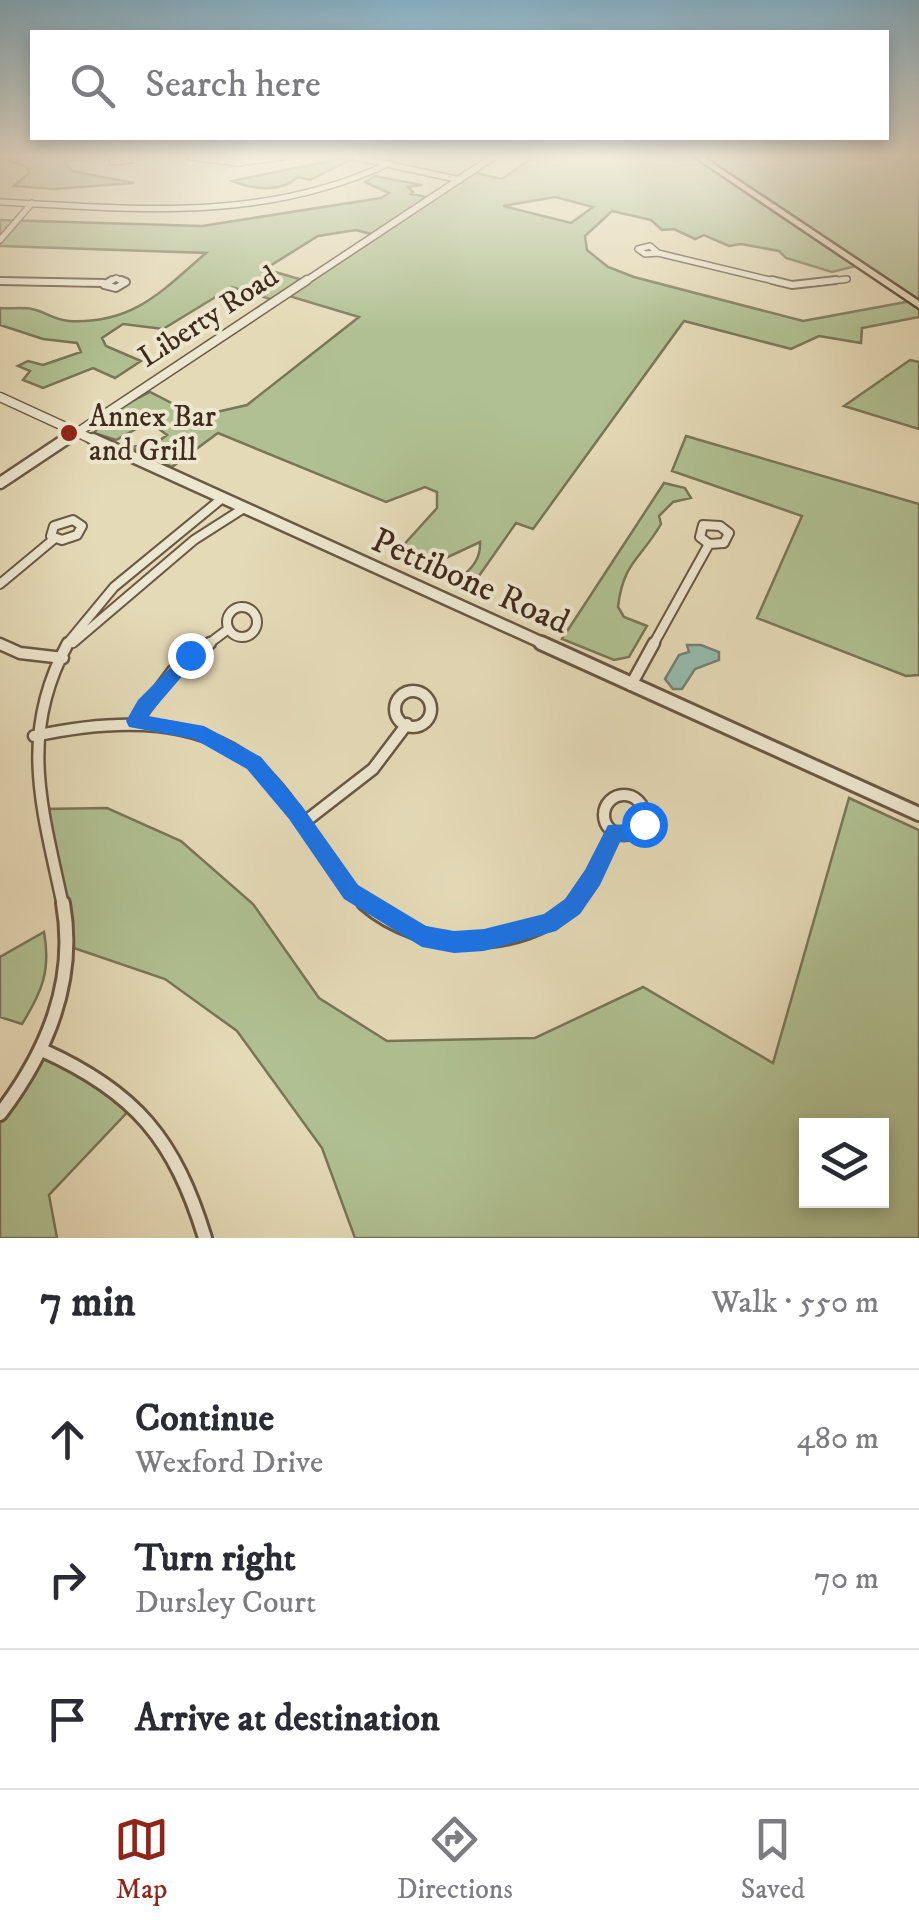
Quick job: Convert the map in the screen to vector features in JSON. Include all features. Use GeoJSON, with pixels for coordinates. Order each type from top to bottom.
{"type":"FeatureCollection","features":[{"type":"Feature","properties":{"kind":"main road"},"geometry":{"type":"LineString","coordinates":[[781,215],[868,276],[919,305]]}},
{"type":"Feature","properties":{"kind":"street"},"geometry":{"type":"LineString","coordinates":[[0,240],[22,215]]}},
{"type":"Feature","properties":{"kind":"street","name":"Liberty Road"},"geometry":{"type":"LineString","coordinates":[[0,483],[407,215]]}},
{"type":"Feature","properties":{"kind":"street"},"geometry":{"type":"LineString","coordinates":[[658,253],[786,284],[814,285],[868,276]]}},
{"type":"Feature","properties":{"kind":"street"},"geometry":{"type":"LineString","coordinates":[[0,281],[104,284]]}},
{"type":"Feature","properties":{"kind":"street","name":"Pettibone Road"},"geometry":{"type":"LineString","coordinates":[[0,397],[241,510],[919,814]]}},
{"type":"Feature","properties":{"kind":"street"},"geometry":{"type":"LineString","coordinates":[[0,1114],[42,1050],[61,1001],[68,946],[44,828],[34,736],[44,695],[84,620],[220,500]]}},
{"type":"Feature","properties":{"kind":"street"},"geometry":{"type":"LineString","coordinates":[[0,644],[20,653],[65,653],[187,547],[241,510]]}},
{"type":"Feature","properties":{"kind":"street"},"geometry":{"type":"LineString","coordinates":[[0,584],[54,539]]}},
{"type":"Feature","properties":{"kind":"street"},"geometry":{"type":"LineString","coordinates":[[172,540],[174,548],[187,547]]}},
{"type":"Feature","properties":{"kind":"street"},"geometry":{"type":"LineString","coordinates":[[631,685],[708,544]]}},
{"type":"Feature","properties":{"kind":"street"},"geometry":{"type":"LineString","coordinates":[[136,721],[173,671],[227,630]]}},
{"type":"Feature","properties":{"kind":"street"},"geometry":{"type":"LineString","coordinates":[[34,736],[70,727],[136,721],[198,732],[254,763],[351,892],[422,936],[454,942],[509,936],[549,923],[573,906],[593,878],[615,832]]}},
{"type":"Feature","properties":{"kind":"street"},"geometry":{"type":"LineString","coordinates":[[302,824],[373,769],[406,724]]}},
{"type":"Feature","properties":{"kind":"street"},"geometry":{"type":"LineString","coordinates":[[42,1050],[88,1069],[118,1089],[156,1128],[185,1178],[205,1238]]}},
{"type":"Feature","properties":{"kind":"green space"},"geometry":{"type":"Polygon","coordinates":[[[274,215],[538,215],[571,223],[582,215],[608,215],[585,236],[587,250],[608,267],[803,321],[911,301],[840,254],[856,266],[832,272],[786,258],[779,251],[741,244],[729,246],[704,235],[695,239],[628,215],[919,215],[919,317],[862,328],[861,343],[819,336],[791,349],[684,321],[533,529],[516,523],[469,590],[458,580],[474,564],[480,542],[420,570],[407,564],[400,549],[437,508],[437,492],[425,487],[386,502],[218,433],[172,467],[130,447],[155,444],[167,435],[155,426],[138,428],[116,440],[94,433],[111,412],[150,392],[187,411],[208,414],[247,405],[359,317],[286,295],[276,301],[232,287],[163,329],[123,324],[102,338],[106,346],[141,361],[115,378],[93,368],[43,388],[23,380],[30,371],[18,366],[28,361],[43,365],[81,352],[77,343],[43,339],[0,325],[0,308],[32,309],[69,321],[111,317],[145,303],[206,253],[0,246],[0,220],[202,226],[274,215]],[[356,230],[318,236],[265,269],[306,281],[375,235],[356,230]]]}},
{"type":"Feature","properties":{"kind":"green space"},"geometry":{"type":"Polygon","coordinates":[[[910,360],[919,362],[919,429],[844,406],[910,360]]]}},
{"type":"Feature","properties":{"kind":"green space"},"geometry":{"type":"Polygon","coordinates":[[[686,436],[919,504],[919,675],[906,676],[757,618],[802,516],[672,471],[686,436]]]}},
{"type":"Feature","properties":{"kind":"green space"},"geometry":{"type":"Polygon","coordinates":[[[664,483],[685,488],[691,498],[673,502],[659,516],[661,524],[624,580],[618,607],[624,617],[647,626],[629,657],[614,660],[562,639],[664,483]]]}},
{"type":"Feature","properties":{"kind":"green space"},"geometry":{"type":"Polygon","coordinates":[[[849,798],[919,830],[919,1238],[355,1238],[322,1148],[237,1031],[165,979],[68,946],[42,809],[107,808],[181,841],[253,904],[319,998],[387,1041],[535,1038],[643,987],[773,1063],[849,798]]]}},
{"type":"Feature","properties":{"kind":"green space"},"geometry":{"type":"Polygon","coordinates":[[[44,932],[45,969],[35,1001],[22,1024],[0,1017],[0,957],[44,932]]]}},
{"type":"Feature","properties":{"kind":"green space"},"geometry":{"type":"Polygon","coordinates":[[[42,1050],[135,1104],[49,1195],[57,1238],[0,1238],[0,1114],[42,1050]]]}},
{"type":"Feature","properties":{"kind":"water"},"geometry":{"type":"Polygon","coordinates":[[[687,645],[719,652],[719,660],[695,669],[682,689],[673,689],[665,679],[679,655],[689,652],[687,645]]]}},
{"type":"Feature","properties":{"kind":"place","name":"Annex Bar and Grill"},"geometry":{"type":"Point","coordinates":[69,433]}},
{"type":"Feature","properties":{"kind":"route"},"geometry":{"type":"LineString","coordinates":[[190,655],[144,705],[136,721],[198,732],[254,763],[296,812],[306,832],[351,892],[422,936],[454,942],[484,940],[549,923],[573,906],[593,878],[615,832],[635,834],[644,824]]}}]}
